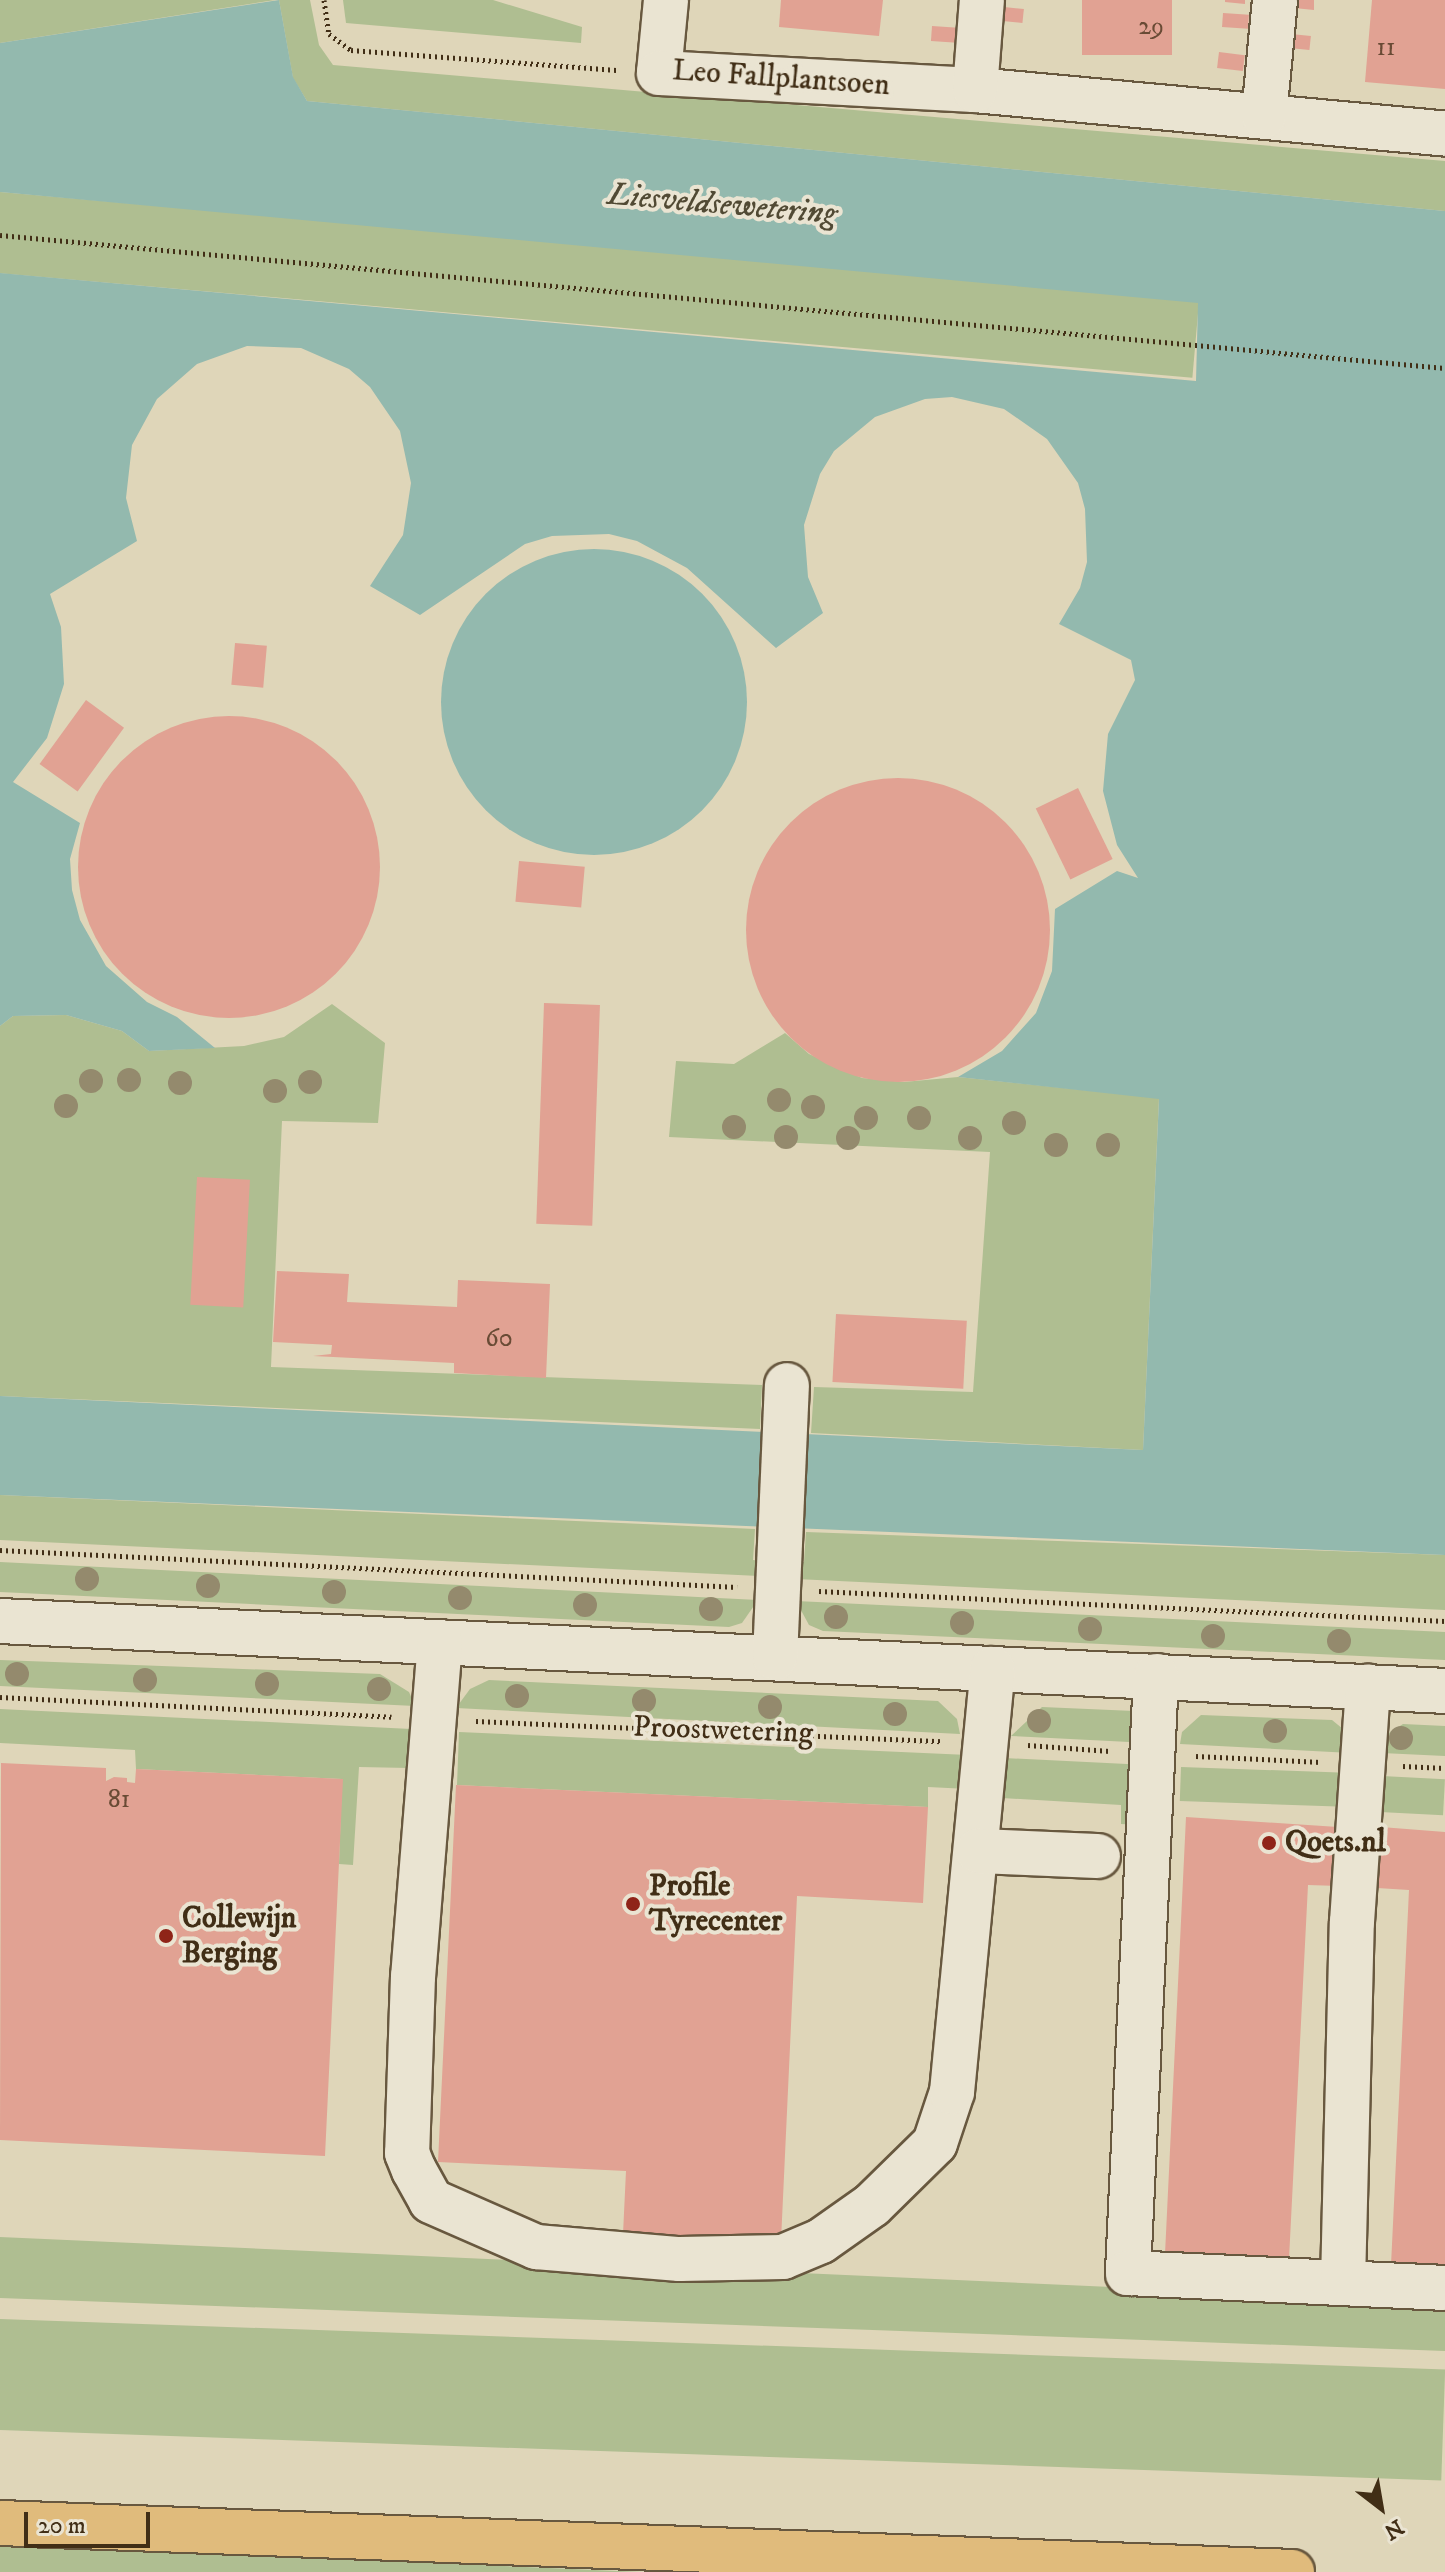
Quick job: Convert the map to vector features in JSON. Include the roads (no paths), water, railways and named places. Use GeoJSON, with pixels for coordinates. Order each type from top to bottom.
{"type":"FeatureCollection","features":[{"type":"Feature","properties":{"kind":"highway"},"geometry":{"type":"LineString","coordinates":[[0,2523],[1292,2572]]}},
{"type":"Feature","properties":{"kind":"street","name":"Leo Fallplantsoen"},"geometry":{"type":"LineString","coordinates":[[666,0],[659,73],[975,90],[1445,134]]}},
{"type":"Feature","properties":{"kind":"street"},"geometry":{"type":"LineString","coordinates":[[975,90],[982,0]]}},
{"type":"Feature","properties":{"kind":"street"},"geometry":{"type":"LineString","coordinates":[[1264,116],[1275,0]]}},
{"type":"Feature","properties":{"kind":"street"},"geometry":{"type":"LineString","coordinates":[[775,1658],[787,1385]]}},
{"type":"Feature","properties":{"kind":"street"},"geometry":{"type":"LineString","coordinates":[[0,1621],[1445,1691]]}},
{"type":"Feature","properties":{"kind":"street"},"geometry":{"type":"LineString","coordinates":[[440,1642],[413,1976],[407,2153],[431,2201],[536,2247],[680,2259],[783,2257],[821,2241],[872,2205],[935,2143],[952,2092],[978,1851],[993,1669]]}},
{"type":"Feature","properties":{"kind":"street"},"geometry":{"type":"LineString","coordinates":[[1156,1676],[1128,2273],[1445,2288]]}},
{"type":"Feature","properties":{"kind":"street"},"geometry":{"type":"LineString","coordinates":[[1343,2283],[1352,1922],[1368,1687]]}},
{"type":"Feature","properties":{"kind":"street"},"geometry":{"type":"LineString","coordinates":[[978,1851],[1098,1856]]}},
{"type":"Feature","properties":{"kind":"water","name":"Liesveldsewetering"},"geometry":{"type":"Polygon","coordinates":[[[279,0],[293,77],[307,101],[1445,211],[1445,1555],[0,1495],[0,1396],[1143,1450],[1159,1099],[958,1077],[1002,1051],[1036,1013],[1052,971],[1055,909],[1117,871],[1138,878],[1117,845],[1103,791],[1108,734],[1135,680],[1131,660],[1059,624],[1080,588],[1087,562],[1085,509],[1078,483],[1047,439],[1004,409],[952,397],[925,399],[875,417],[834,451],[820,474],[804,525],[808,577],[823,613],[776,648],[687,568],[637,541],[609,534],[552,536],[525,544],[420,615],[370,586],[403,535],[411,483],[400,431],[370,387],[349,369],[301,348],[247,346],[197,364],[157,399],[132,445],[126,498],[137,541],[50,594],[61,627],[64,684],[47,738],[13,782],[80,823],[70,859],[72,890],[80,920],[106,966],[147,1002],[177,1017],[215,1048],[149,1051],[122,1031],[66,1015],[13,1016],[0,1026],[0,273],[1196,381],[1198,303],[0,192],[0,43],[279,0]]]}},
{"type":"Feature","properties":{"kind":"water"},"geometry":{"type":"Polygon","coordinates":[[[594,549],[624,552],[652,561],[679,575],[702,594],[721,617],[735,644],[744,672],[747,702],[744,732],[735,760],[721,787],[702,810],[679,829],[652,843],[624,852],[594,855],[564,852],[536,843],[509,829],[486,810],[467,787],[453,760],[444,732],[441,702],[444,672],[453,644],[467,617],[486,594],[509,575],[536,561],[564,552],[594,549]]]}},
{"type":"Feature","properties":{"kind":"place","name":"Qoets.nl"},"geometry":{"type":"Point","coordinates":[1269,1843]}},
{"type":"Feature","properties":{"kind":"place","name":"Profile Tyrecenter"},"geometry":{"type":"Point","coordinates":[633,1904]}},
{"type":"Feature","properties":{"kind":"place","name":"Collewijn Berging"},"geometry":{"type":"Point","coordinates":[166,1936]}}]}
